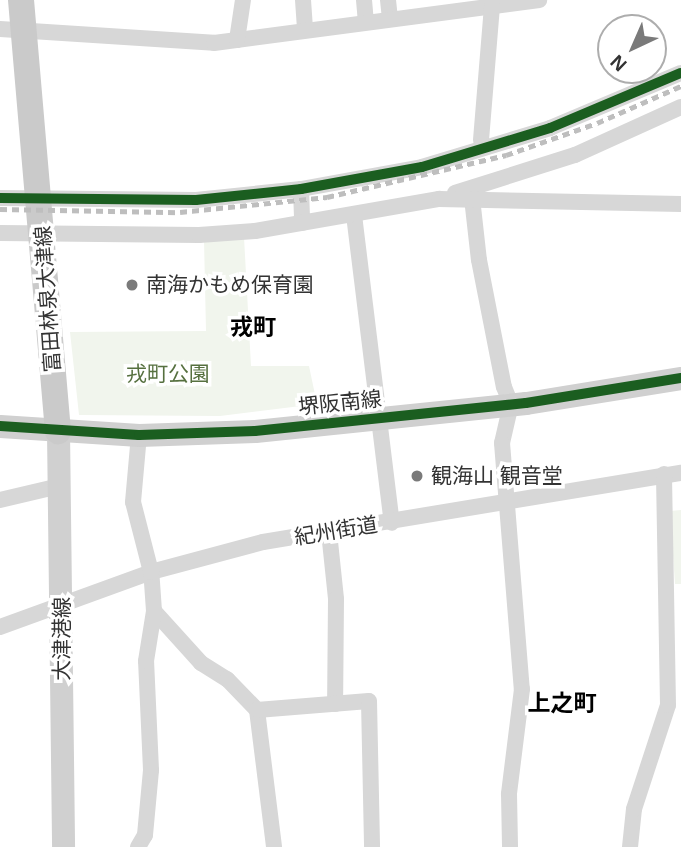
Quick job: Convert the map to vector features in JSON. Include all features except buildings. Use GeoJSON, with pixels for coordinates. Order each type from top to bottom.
{"type":"FeatureCollection","features":[{"type":"Feature","properties":{"kind":"main road","name":"富田林泉大津線"},"geometry":{"type":"LineString","coordinates":[[21,0],[12,29],[41,201],[58,431]]}},
{"type":"Feature","properties":{"kind":"main road","name":"堺阪南線"},"geometry":{"type":"LineString","coordinates":[[0,426],[139,435],[254,431],[511,404],[681,378]]}},
{"type":"Feature","properties":{"kind":"main road","name":"大津港線"},"geometry":{"type":"LineString","coordinates":[[58,431],[63,847]]}},
{"type":"Feature","properties":{"kind":"street"},"geometry":{"type":"LineString","coordinates":[[237,40],[243,0]]}},
{"type":"Feature","properties":{"kind":"street"},"geometry":{"type":"LineString","coordinates":[[303,0],[305,30]]}},
{"type":"Feature","properties":{"kind":"street"},"geometry":{"type":"LineString","coordinates":[[364,0],[366,22]]}},
{"type":"Feature","properties":{"kind":"street"},"geometry":{"type":"LineString","coordinates":[[388,0],[390,19]]}},
{"type":"Feature","properties":{"kind":"street"},"geometry":{"type":"LineString","coordinates":[[12,29],[214,43],[488,4],[539,0]]}},
{"type":"Feature","properties":{"kind":"street"},"geometry":{"type":"LineString","coordinates":[[481,140],[488,4]]}},
{"type":"Feature","properties":{"kind":"street"},"geometry":{"type":"LineString","coordinates":[[0,198],[41,201],[196,200],[301,190],[472,153],[593,112],[681,73]]}},
{"type":"Feature","properties":{"kind":"street"},"geometry":{"type":"LineString","coordinates":[[0,233],[43,237],[199,235],[354,215],[439,199],[575,155],[681,107]]}},
{"type":"Feature","properties":{"kind":"street"},"geometry":{"type":"LineString","coordinates":[[301,190],[302,223]]}},
{"type":"Feature","properties":{"kind":"street"},"geometry":{"type":"LineString","coordinates":[[472,198],[479,260],[504,387],[511,404],[502,443],[522,689],[509,794],[510,847]]}},
{"type":"Feature","properties":{"kind":"street"},"geometry":{"type":"LineString","coordinates":[[439,199],[681,204]]}},
{"type":"Feature","properties":{"kind":"street"},"geometry":{"type":"LineString","coordinates":[[354,215],[392,523]]}},
{"type":"Feature","properties":{"kind":"street"},"geometry":{"type":"LineString","coordinates":[[138,847],[145,835],[151,770],[146,661],[154,611],[151,572],[133,502],[139,435]]}},
{"type":"Feature","properties":{"kind":"street","name":"紀州街道"},"geometry":{"type":"LineString","coordinates":[[0,627],[62,607],[151,572],[263,542],[392,523],[505,499],[681,473]]}},
{"type":"Feature","properties":{"kind":"street"},"geometry":{"type":"LineString","coordinates":[[630,847],[634,809],[668,705],[664,474]]}},
{"type":"Feature","properties":{"kind":"street"},"geometry":{"type":"LineString","coordinates":[[0,500],[60,486]]}},
{"type":"Feature","properties":{"kind":"street"},"geometry":{"type":"LineString","coordinates":[[329,532],[336,599],[335,704]]}},
{"type":"Feature","properties":{"kind":"street"},"geometry":{"type":"LineString","coordinates":[[154,611],[201,663],[227,679],[257,710],[274,847]]}},
{"type":"Feature","properties":{"kind":"street"},"geometry":{"type":"LineString","coordinates":[[257,710],[369,701],[372,847]]}},
{"type":"Feature","properties":{"kind":"green space","name":"戎町公園"},"geometry":{"type":"Polygon","coordinates":[[[244,237],[251,366],[309,366],[317,404],[220,416],[79,415],[70,332],[206,331],[204,240],[244,237]]]}},
{"type":"Feature","properties":{"kind":"green space"},"geometry":{"type":"Polygon","coordinates":[[[681,510],[681,584],[675,584],[670,511],[681,510]]]}},
{"type":"Feature","properties":{"kind":"railway"},"geometry":{"type":"LineString","coordinates":[[0,209],[180,212],[327,197],[506,155],[597,123],[681,86]]}},
{"type":"Feature","properties":{"kind":"cycle path"},"geometry":{"type":"LineString","coordinates":[[0,198],[196,200],[301,189],[422,167],[550,128],[681,73]]}},
{"type":"Feature","properties":{"kind":"cycle path"},"geometry":{"type":"LineString","coordinates":[[0,426],[139,435],[255,431],[526,403],[681,378]]}},
{"type":"Feature","properties":{"kind":"place","name":"南海かもめ保育園"},"geometry":{"type":"Point","coordinates":[132,285]}},
{"type":"Feature","properties":{"kind":"place","name":"観海山 観音堂"},"geometry":{"type":"Point","coordinates":[417,476]}},
{"type":"Feature","properties":{"kind":"district","name":"戎町"},"geometry":{"type":"Point","coordinates":[253,327]}},
{"type":"Feature","properties":{"kind":"district","name":"上之町"},"geometry":{"type":"Point","coordinates":[562,703]}}]}
